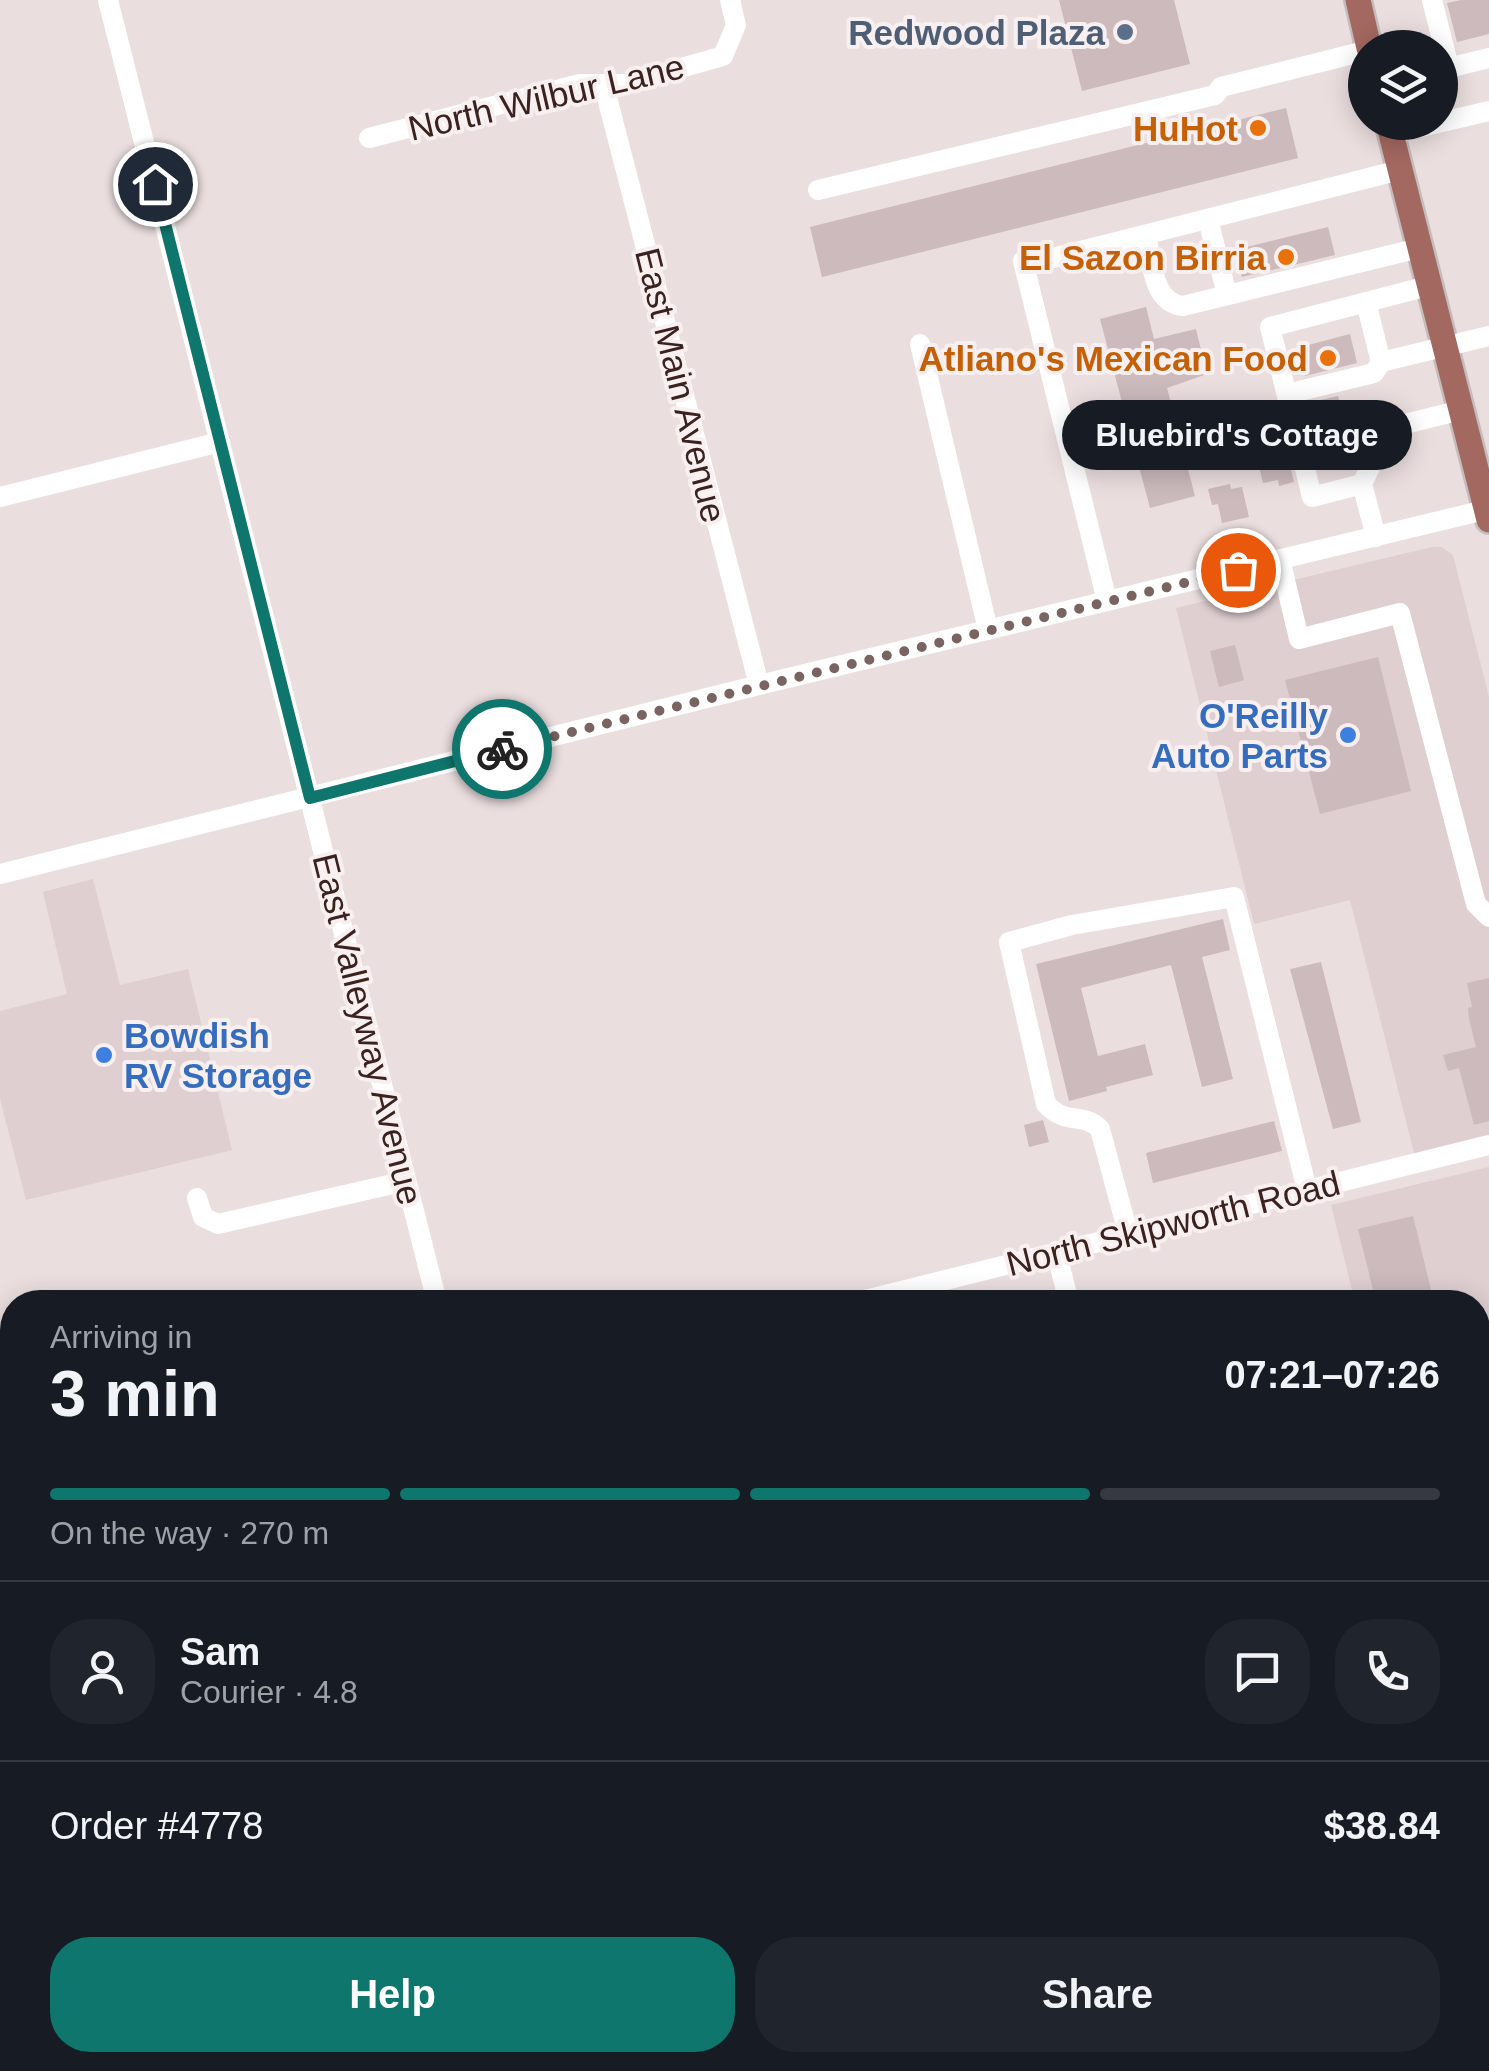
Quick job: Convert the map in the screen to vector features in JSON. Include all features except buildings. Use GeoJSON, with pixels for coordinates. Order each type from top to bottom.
{"type":"FeatureCollection","features":[{"type":"Feature","properties":{"kind":"main road"},"geometry":{"type":"LineString","coordinates":[[1358,0],[1364,30]]}},
{"type":"Feature","properties":{"kind":"main road"},"geometry":{"type":"LineString","coordinates":[[1393,140],[1460,410],[1480,453],[1488,513]]}},
{"type":"Feature","properties":{"kind":"street","name":"East Valleyway Avenue"},"geometry":{"type":"LineString","coordinates":[[108,0],[434,1290]]}},
{"type":"Feature","properties":{"kind":"street","name":"North Wilbur Lane"},"geometry":{"type":"LineString","coordinates":[[369,138],[580,84],[625,84],[723,56],[736,25],[730,0]]}},
{"type":"Feature","properties":{"kind":"street"},"geometry":{"type":"LineString","coordinates":[[1432,0],[1437,30]]}},
{"type":"Feature","properties":{"kind":"street"},"geometry":{"type":"LineString","coordinates":[[818,190],[1215,95],[1221,86],[1348,54]]}},
{"type":"Feature","properties":{"kind":"street"},"geometry":{"type":"LineString","coordinates":[[1458,66],[1489,58]]}},
{"type":"Feature","properties":{"kind":"street","name":"East Main Avenue"},"geometry":{"type":"LineString","coordinates":[[604,86],[759,685]]}},
{"type":"Feature","properties":{"kind":"street"},"geometry":{"type":"LineString","coordinates":[[1458,116],[1489,111]]}},
{"type":"Feature","properties":{"kind":"street"},"geometry":{"type":"LineString","coordinates":[[1049,259],[1400,170]]}},
{"type":"Feature","properties":{"kind":"street"},"geometry":{"type":"LineString","coordinates":[[1208,219],[1226,295]]}},
{"type":"Feature","properties":{"kind":"street"},"geometry":{"type":"LineString","coordinates":[[1146,235],[1160,296],[1169,305],[1183,306],[1419,248]]}},
{"type":"Feature","properties":{"kind":"street"},"geometry":{"type":"LineString","coordinates":[[1023,261],[1107,601]]}},
{"type":"Feature","properties":{"kind":"street"},"geometry":{"type":"LineString","coordinates":[[1362,484],[1312,496],[1270,327],[1428,286]]}},
{"type":"Feature","properties":{"kind":"street"},"geometry":{"type":"LineString","coordinates":[[1366,302],[1381,362]]}},
{"type":"Feature","properties":{"kind":"street"},"geometry":{"type":"LineString","coordinates":[[1286,394],[1374,373],[1381,362],[1489,336]]}},
{"type":"Feature","properties":{"kind":"street"},"geometry":{"type":"LineString","coordinates":[[920,344],[988,630]]}},
{"type":"Feature","properties":{"kind":"street"},"geometry":{"type":"LineString","coordinates":[[1376,536],[1362,484],[1389,428],[1460,410]]}},
{"type":"Feature","properties":{"kind":"street"},"geometry":{"type":"LineString","coordinates":[[0,497],[220,442]]}},
{"type":"Feature","properties":{"kind":"street"},"geometry":{"type":"LineString","coordinates":[[0,874],[759,685],[1376,536],[1488,513]]}},
{"type":"Feature","properties":{"kind":"street"},"geometry":{"type":"LineString","coordinates":[[1280,559],[1299,639],[1400,614],[1476,904],[1489,918]]}},
{"type":"Feature","properties":{"kind":"street"},"geometry":{"type":"LineString","coordinates":[[1128,1234],[1100,1129],[1092,1121],[1057,1116],[1046,1104],[1009,942],[1072,925],[1234,897],[1307,1190]]}},
{"type":"Feature","properties":{"kind":"street","name":"North Skipworth Road"},"geometry":{"type":"LineString","coordinates":[[904,1290],[1489,1145]]}},
{"type":"Feature","properties":{"kind":"street"},"geometry":{"type":"LineString","coordinates":[[197,1198],[203,1217],[218,1224],[406,1181]]}},
{"type":"Feature","properties":{"kind":"street"},"geometry":{"type":"LineString","coordinates":[[1056,1251],[1066,1290]]}},
{"type":"Feature","properties":{"kind":"shaded area"},"geometry":{"type":"Polygon","coordinates":[[[1442,547],[1453,555],[1489,697],[1489,1138],[1415,1157],[1350,900],[1254,924],[1176,608],[1442,547]]]}},
{"type":"Feature","properties":{"kind":"shaded area","name":"Bowdish RV Storage"},"geometry":{"type":"Polygon","coordinates":[[[93,879],[120,985],[188,969],[232,1150],[26,1200],[0,1099],[0,1011],[67,994],[43,892],[93,879]]]}},
{"type":"Feature","properties":{"kind":"shaded area"},"geometry":{"type":"Polygon","coordinates":[[[1489,1167],[1489,1290],[1352,1290],[1331,1205],[1489,1167]]]}},
{"type":"Feature","properties":{"kind":"way so far"},"geometry":{"type":"LineString","coordinates":[[502,749],[1238,570]]}},
{"type":"Feature","properties":{"kind":"place","name":"Redwood Plaza"},"geometry":{"type":"Point","coordinates":[1125,32]}},
{"type":"Feature","properties":{"kind":"place","name":"HuHot"},"geometry":{"type":"Point","coordinates":[1258,128]}},
{"type":"Feature","properties":{"kind":"place","name":"El Sazon Birria"},"geometry":{"type":"Point","coordinates":[1286,257]}},
{"type":"Feature","properties":{"kind":"place","name":"Atliano's Mexican Food"},"geometry":{"type":"Point","coordinates":[1328,358]}},
{"type":"Feature","properties":{"kind":"place","name":"Bluebird's Cottage"},"geometry":{"type":"Point","coordinates":[1238,570]}},
{"type":"Feature","properties":{"kind":"place","name":"O'Reilly Auto Parts"},"geometry":{"type":"Point","coordinates":[1348,735]}},
{"type":"Feature","properties":{"kind":"place","name":"Bowdish RV Storage"},"geometry":{"type":"Point","coordinates":[104,1055]}},
{"type":"Feature","properties":{"kind":"route"},"geometry":{"type":"LineString","coordinates":[[155,184],[310,798],[502,749]]}}]}
